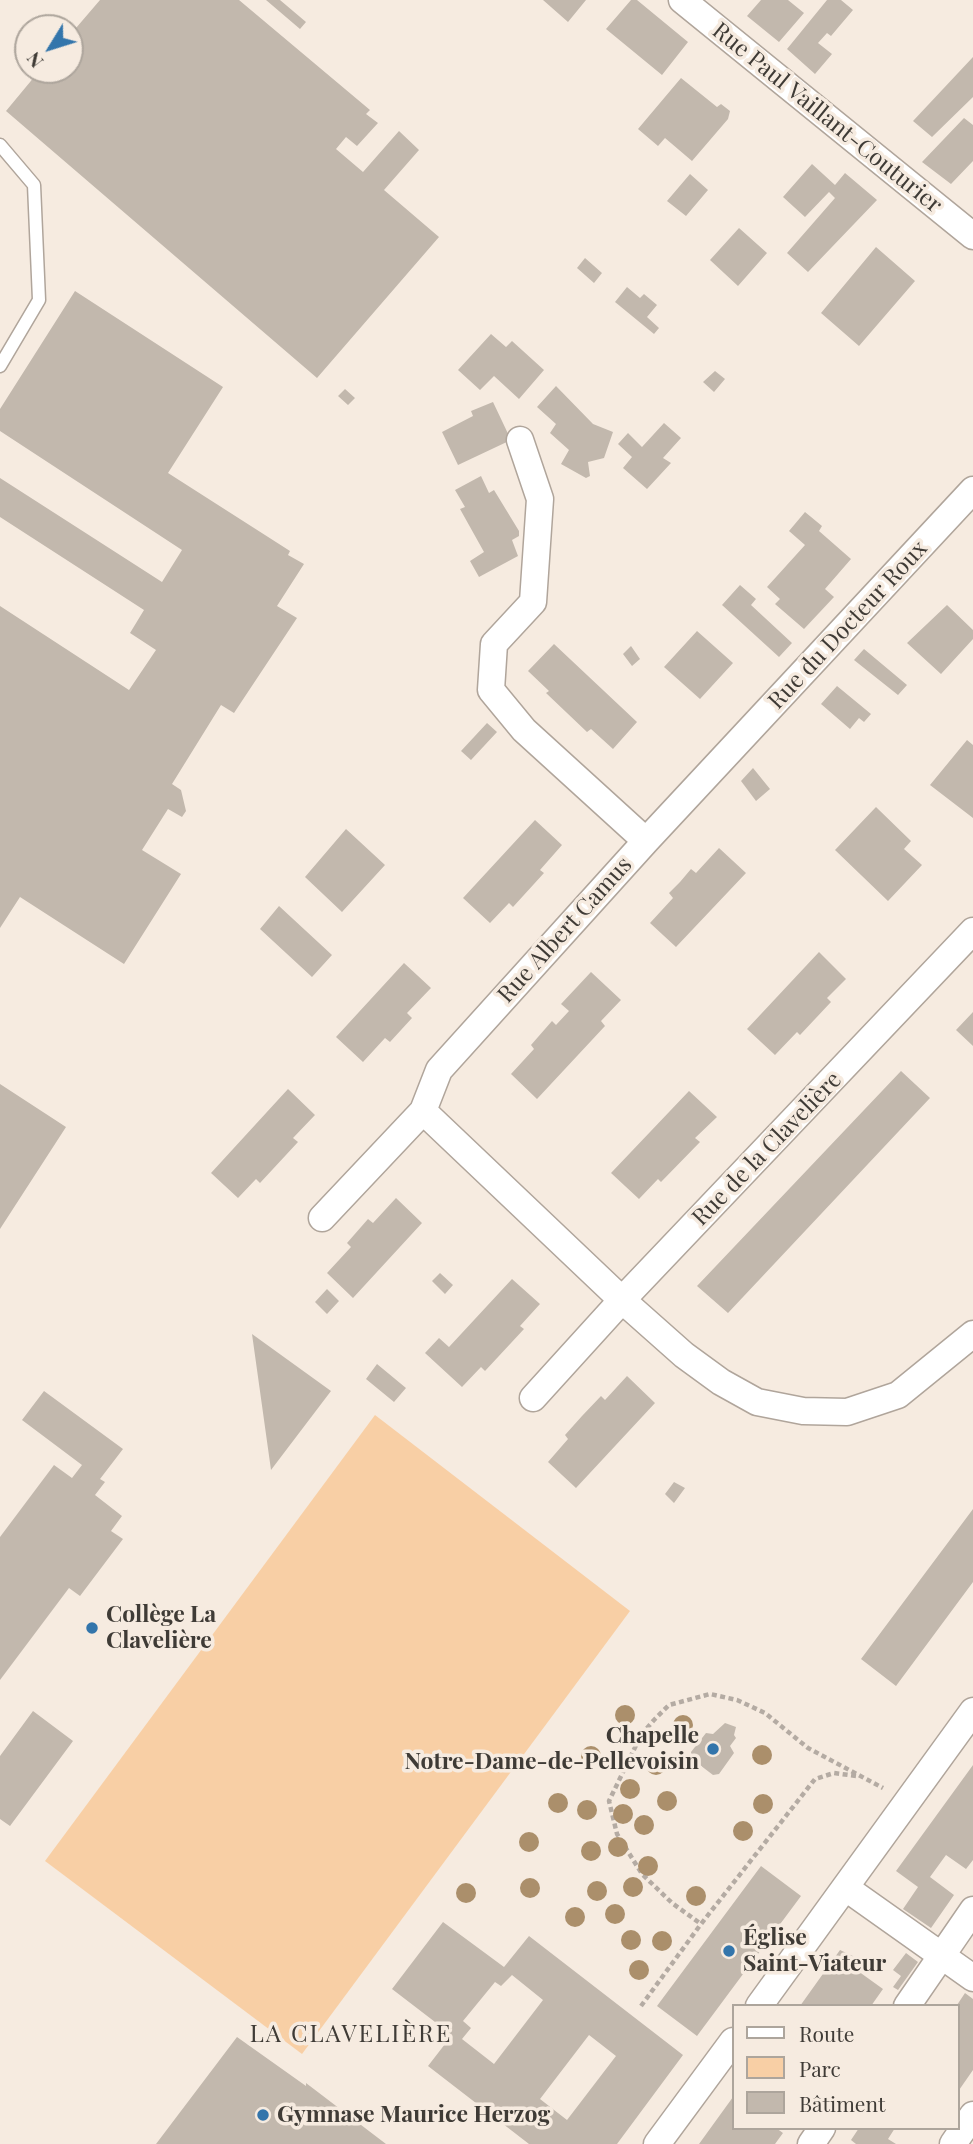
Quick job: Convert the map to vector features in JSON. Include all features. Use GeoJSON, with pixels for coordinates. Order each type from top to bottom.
{"type":"FeatureCollection","features":[{"type":"Feature","properties":{"kind":"street","name":"Rue Paul Vaillant-Couturier"},"geometry":{"type":"LineString","coordinates":[[682,0],[973,236]]}},
{"type":"Feature","properties":{"kind":"street"},"geometry":{"type":"LineString","coordinates":[[520,440],[540,499],[533,602],[495,644],[491,690],[524,730],[646,841]]}},
{"type":"Feature","properties":{"kind":"street","name":"Rue du Docteur Roux"},"geometry":{"type":"LineString","coordinates":[[723,760],[973,490]]}},
{"type":"Feature","properties":{"kind":"street","name":"Rue Albert Camus"},"geometry":{"type":"LineString","coordinates":[[322,1218],[424,1111],[439,1070],[723,760]]}},
{"type":"Feature","properties":{"kind":"street","name":"Rue de la Clavelière"},"geometry":{"type":"LineString","coordinates":[[622,1300],[973,931]]}},
{"type":"Feature","properties":{"kind":"street"},"geometry":{"type":"LineString","coordinates":[[424,1111],[622,1300],[721,1382],[757,1402],[803,1411],[847,1412],[898,1395],[973,1334]]}},
{"type":"Feature","properties":{"kind":"street"},"geometry":{"type":"LineString","coordinates":[[533,1398],[622,1300]]}},
{"type":"Feature","properties":{"kind":"street"},"geometry":{"type":"LineString","coordinates":[[760,2004],[972,1716]]}},
{"type":"Feature","properties":{"kind":"street"},"geometry":{"type":"LineString","coordinates":[[846,1888],[973,1978]]}},
{"type":"Feature","properties":{"kind":"street"},"geometry":{"type":"LineString","coordinates":[[908,2004],[973,1910]]}},
{"type":"Feature","properties":{"kind":"street"},"geometry":{"type":"LineString","coordinates":[[657,2144],[732,2042]]}},
{"type":"Feature","properties":{"kind":"street"},"geometry":{"type":"LineString","coordinates":[[953,2144],[973,2115]]}},
{"type":"Feature","properties":{"kind":"lane"},"geometry":{"type":"LineString","coordinates":[[0,145],[34,185],[39,300],[0,366]]}},
{"type":"Feature","properties":{"kind":"path"},"geometry":{"type":"LineString","coordinates":[[701,1924],[672,1903],[642,1874],[617,1834],[609,1801],[641,1735],[669,1705],[710,1694],[737,1700],[765,1713],[808,1748],[907,1804]]}},
{"type":"Feature","properties":{"kind":"path"},"geometry":{"type":"LineString","coordinates":[[641,2006],[701,1924],[815,1779],[834,1773],[856,1776]]}},
{"type":"Feature","properties":{"kind":"green space"},"geometry":{"type":"Polygon","coordinates":[[[375,1415],[630,1611],[302,2054],[45,1861],[375,1415]]]}},
{"type":"Feature","properties":{"kind":"building"},"geometry":{"type":"Polygon","coordinates":[[[100,0],[239,0],[370,110],[366,114],[378,123],[357,146],[346,137],[336,149],[363,172],[399,131],[419,150],[384,190],[439,237],[317,378],[6,111],[28,84],[84,84],[84,19],[100,0]]]}},
{"type":"Feature","properties":{"kind":"building"},"geometry":{"type":"Polygon","coordinates":[[[266,0],[280,0],[306,22],[300,29],[266,0]]]}},
{"type":"Feature","properties":{"kind":"building"},"geometry":{"type":"Polygon","coordinates":[[[543,0],[586,0],[568,22],[543,0]]]}},
{"type":"Feature","properties":{"kind":"building"},"geometry":{"type":"Polygon","coordinates":[[[631,0],[637,0],[688,42],[662,75],[606,29],[631,0]]]}},
{"type":"Feature","properties":{"kind":"building"},"geometry":{"type":"Polygon","coordinates":[[[761,0],[788,0],[804,13],[779,42],[747,16],[761,0]]]}},
{"type":"Feature","properties":{"kind":"building"},"geometry":{"type":"Polygon","coordinates":[[[827,0],[841,0],[853,10],[831,36],[827,33],[818,43],[832,54],[815,74],[787,49],[827,0]]]}},
{"type":"Feature","properties":{"kind":"building"},"geometry":{"type":"Polygon","coordinates":[[[973,57],[973,97],[932,137],[913,121],[973,57]]]}},
{"type":"Feature","properties":{"kind":"building"},"geometry":{"type":"Polygon","coordinates":[[[681,78],[717,107],[721,104],[730,111],[728,119],[692,161],[665,138],[658,146],[638,129],[681,78]]]}},
{"type":"Feature","properties":{"kind":"building"},"geometry":{"type":"Polygon","coordinates":[[[964,118],[973,125],[973,161],[951,184],[922,162],[964,118]]]}},
{"type":"Feature","properties":{"kind":"building"},"geometry":{"type":"Polygon","coordinates":[[[812,164],[835,185],[845,173],[877,200],[808,272],[787,253],[835,198],[829,192],[805,217],[783,197],[812,164]]]}},
{"type":"Feature","properties":{"kind":"building"},"geometry":{"type":"Polygon","coordinates":[[[690,174],[708,190],[686,216],[667,201],[690,174]]]}},
{"type":"Feature","properties":{"kind":"building"},"geometry":{"type":"Polygon","coordinates":[[[739,228],[767,253],[738,286],[710,260],[739,228]]]}},
{"type":"Feature","properties":{"kind":"building"},"geometry":{"type":"Polygon","coordinates":[[[876,247],[915,281],[859,346],[821,313],[876,247]]]}},
{"type":"Feature","properties":{"kind":"building"},"geometry":{"type":"Polygon","coordinates":[[[585,258],[602,273],[594,283],[577,268],[585,258]]]}},
{"type":"Feature","properties":{"kind":"building"},"geometry":{"type":"Polygon","coordinates":[[[627,287],[640,298],[644,294],[657,305],[647,317],[659,328],[654,334],[615,302],[627,287]]]}},
{"type":"Feature","properties":{"kind":"building"},"geometry":{"type":"Polygon","coordinates":[[[75,291],[223,387],[168,473],[290,551],[288,555],[304,564],[277,606],[297,618],[234,713],[221,705],[172,784],[181,790],[186,811],[182,817],[168,809],[142,850],[181,874],[124,964],[20,897],[0,928],[0,606],[129,690],[156,650],[130,633],[144,610],[0,517],[0,478],[162,582],[182,550],[0,431],[0,409],[75,291]]]}},
{"type":"Feature","properties":{"kind":"building"},"geometry":{"type":"Polygon","coordinates":[[[491,334],[506,347],[512,341],[544,370],[519,399],[494,376],[480,390],[458,370],[491,334]]]}},
{"type":"Feature","properties":{"kind":"building"},"geometry":{"type":"Polygon","coordinates":[[[715,371],[725,379],[714,392],[703,382],[715,371]]]}},
{"type":"Feature","properties":{"kind":"building"},"geometry":{"type":"Polygon","coordinates":[[[556,386],[593,424],[613,432],[604,458],[588,462],[590,476],[586,478],[561,464],[569,450],[550,433],[556,424],[537,407],[556,386]]]}},
{"type":"Feature","properties":{"kind":"building"},"geometry":{"type":"Polygon","coordinates":[[[345,389],[355,398],[348,405],[338,396],[345,389]]]}},
{"type":"Feature","properties":{"kind":"building"},"geometry":{"type":"Polygon","coordinates":[[[493,402],[511,440],[458,465],[442,432],[473,416],[471,411],[493,402]]]}},
{"type":"Feature","properties":{"kind":"building"},"geometry":{"type":"Polygon","coordinates":[[[664,423],[681,438],[663,458],[671,463],[647,489],[623,468],[632,457],[618,444],[628,433],[642,447],[664,423]]]}},
{"type":"Feature","properties":{"kind":"building"},"geometry":{"type":"Polygon","coordinates":[[[481,476],[489,493],[494,490],[519,531],[519,536],[512,540],[518,556],[479,577],[470,561],[484,552],[460,509],[465,507],[455,490],[481,476]]]}},
{"type":"Feature","properties":{"kind":"building"},"geometry":{"type":"Polygon","coordinates":[[[805,512],[822,526],[819,531],[851,559],[825,589],[834,597],[804,629],[775,604],[780,599],[767,587],[805,545],[789,531],[805,512]]]}},
{"type":"Feature","properties":{"kind":"building"},"geometry":{"type":"Polygon","coordinates":[[[740,585],[756,599],[751,605],[792,643],[779,657],[722,605],[740,585]]]}},
{"type":"Feature","properties":{"kind":"building"},"geometry":{"type":"Polygon","coordinates":[[[947,605],[973,630],[973,639],[941,674],[907,643],[947,605]]]}},
{"type":"Feature","properties":{"kind":"building"},"geometry":{"type":"Polygon","coordinates":[[[697,631],[733,663],[700,699],[664,667],[697,631]]]}},
{"type":"Feature","properties":{"kind":"building"},"geometry":{"type":"Polygon","coordinates":[[[554,644],[637,722],[613,749],[591,729],[587,732],[546,693],[549,691],[528,671],[554,644]]]}},
{"type":"Feature","properties":{"kind":"building"},"geometry":{"type":"Polygon","coordinates":[[[631,646],[640,659],[632,666],[623,654],[631,646]]]}},
{"type":"Feature","properties":{"kind":"building"},"geometry":{"type":"Polygon","coordinates":[[[864,649],[907,685],[898,695],[854,660],[864,649]]]}},
{"type":"Feature","properties":{"kind":"building"},"geometry":{"type":"Polygon","coordinates":[[[837,686],[871,714],[864,722],[859,718],[850,729],[821,704],[837,686]]]}},
{"type":"Feature","properties":{"kind":"building"},"geometry":{"type":"Polygon","coordinates":[[[487,723],[497,732],[471,760],[461,751],[487,723]]]}},
{"type":"Feature","properties":{"kind":"building"},"geometry":{"type":"Polygon","coordinates":[[[967,740],[973,745],[973,818],[930,785],[967,740]]]}},
{"type":"Feature","properties":{"kind":"building"},"geometry":{"type":"Polygon","coordinates":[[[753,768],[770,789],[756,801],[741,781],[753,768]]]}},
{"type":"Feature","properties":{"kind":"building"},"geometry":{"type":"Polygon","coordinates":[[[876,807],[911,841],[904,849],[922,865],[888,901],[835,850],[876,807]]]}},
{"type":"Feature","properties":{"kind":"building"},"geometry":{"type":"Polygon","coordinates":[[[535,820],[562,845],[540,870],[544,873],[513,907],[509,903],[490,923],[463,898],[535,820]]]}},
{"type":"Feature","properties":{"kind":"building"},"geometry":{"type":"Polygon","coordinates":[[[346,829],[385,865],[342,912],[305,877],[346,829]]]}},
{"type":"Feature","properties":{"kind":"building"},"geometry":{"type":"Polygon","coordinates":[[[719,848],[746,873],[676,947],[650,923],[673,898],[669,893],[691,869],[696,873],[719,848]]]}},
{"type":"Feature","properties":{"kind":"building"},"geometry":{"type":"Polygon","coordinates":[[[279,906],[332,955],[312,977],[260,929],[279,906]]]}},
{"type":"Feature","properties":{"kind":"building"},"geometry":{"type":"Polygon","coordinates":[[[819,952],[846,979],[827,998],[831,1002],[800,1035],[797,1032],[775,1055],[747,1029],[819,952]]]}},
{"type":"Feature","properties":{"kind":"building"},"geometry":{"type":"Polygon","coordinates":[[[404,963],[431,988],[407,1013],[412,1018],[390,1042],[385,1038],[363,1062],[336,1037],[404,963]]]}},
{"type":"Feature","properties":{"kind":"building"},"geometry":{"type":"Polygon","coordinates":[[[591,972],[621,1000],[601,1021],[605,1026],[537,1099],[511,1074],[534,1049],[531,1045],[552,1021],[556,1025],[569,1011],[561,1004],[591,972]]]}},
{"type":"Feature","properties":{"kind":"building"},"geometry":{"type":"Polygon","coordinates":[[[973,1012],[973,1046],[956,1030],[973,1012]]]}},
{"type":"Feature","properties":{"kind":"building"},"geometry":{"type":"Polygon","coordinates":[[[901,1071],[930,1098],[728,1313],[697,1286],[901,1071]]]}},
{"type":"Feature","properties":{"kind":"building"},"geometry":{"type":"Polygon","coordinates":[[[0,1084],[66,1127],[0,1229],[0,1084]]]}},
{"type":"Feature","properties":{"kind":"building"},"geometry":{"type":"Polygon","coordinates":[[[288,1089],[315,1115],[293,1138],[298,1142],[260,1183],[256,1179],[238,1198],[211,1173],[288,1089]]]}},
{"type":"Feature","properties":{"kind":"building"},"geometry":{"type":"Polygon","coordinates":[[[689,1091],[717,1117],[695,1138],[700,1142],[661,1182],[658,1179],[639,1199],[611,1173],[689,1091]]]}},
{"type":"Feature","properties":{"kind":"building"},"geometry":{"type":"Polygon","coordinates":[[[396,1198],[422,1223],[353,1298],[327,1273],[351,1247],[347,1243],[368,1219],[373,1223],[396,1198]]]}},
{"type":"Feature","properties":{"kind":"building"},"geometry":{"type":"Polygon","coordinates":[[[440,1273],[453,1285],[445,1294],[432,1281],[440,1273]]]}},
{"type":"Feature","properties":{"kind":"building"},"geometry":{"type":"Polygon","coordinates":[[[512,1279],[540,1304],[520,1326],[524,1329],[485,1371],[481,1367],[462,1387],[425,1353],[439,1338],[449,1347],[512,1279]]]}},
{"type":"Feature","properties":{"kind":"building"},"geometry":{"type":"Polygon","coordinates":[[[327,1289],[339,1301],[327,1314],[315,1302],[327,1289]]]}},
{"type":"Feature","properties":{"kind":"building"},"geometry":{"type":"Polygon","coordinates":[[[252,1334],[331,1391],[271,1470],[252,1334]]]}},
{"type":"Feature","properties":{"kind":"building"},"geometry":{"type":"Polygon","coordinates":[[[377,1364],[406,1388],[394,1402],[366,1379],[377,1364]]]}},
{"type":"Feature","properties":{"kind":"building"},"geometry":{"type":"Polygon","coordinates":[[[627,1376],[655,1403],[576,1488],[548,1462],[568,1439],[565,1435],[582,1416],[601,1396],[605,1400],[627,1376]]]}},
{"type":"Feature","properties":{"kind":"building"},"geometry":{"type":"Polygon","coordinates":[[[44,1391],[123,1449],[100,1479],[105,1482],[95,1495],[122,1516],[111,1531],[123,1539],[80,1596],[69,1588],[0,1680],[0,1537],[54,1465],[72,1478],[82,1465],[22,1420],[44,1391]]]}},
{"type":"Feature","properties":{"kind":"building"},"geometry":{"type":"Polygon","coordinates":[[[674,1482],[685,1488],[674,1503],[665,1494],[674,1482]]]}},
{"type":"Feature","properties":{"kind":"building"},"geometry":{"type":"Polygon","coordinates":[[[973,1509],[973,1582],[896,1686],[861,1659],[973,1509]]]}},
{"type":"Feature","properties":{"kind":"building"},"geometry":{"type":"Polygon","coordinates":[[[33,1711],[73,1741],[10,1826],[0,1819],[0,1756],[33,1711]]]}},
{"type":"Feature","properties":{"kind":"building","name":"Chapelle Notre-Dame-de-Pellevoisin"},"geometry":{"type":"Polygon","coordinates":[[[725,1723],[736,1727],[736,1738],[730,1746],[734,1753],[719,1774],[713,1775],[692,1759],[691,1752],[706,1733],[713,1734],[725,1723]]]}},
{"type":"Feature","properties":{"kind":"building"},"geometry":{"type":"Polygon","coordinates":[[[973,1765],[973,1860],[966,1869],[946,1855],[930,1877],[954,1895],[931,1928],[903,1909],[918,1887],[896,1871],[973,1765]]]}},
{"type":"Feature","properties":{"kind":"building","name":"Église Saint-Viateur"},"geometry":{"type":"Polygon","coordinates":[[[761,1866],[801,1896],[697,2036],[657,2006],[761,1866]]]}},
{"type":"Feature","properties":{"kind":"building"},"geometry":{"type":"Polygon","coordinates":[[[443,1922],[504,1967],[529,1936],[683,2055],[617,2144],[529,2144],[428,2066],[452,2035],[392,1989],[443,1922]],[[512,1975],[501,1986],[495,1982],[463,2021],[471,2028],[462,2039],[494,2064],[543,2000],[512,1975]],[[589,2035],[540,2099],[567,2120],[616,2056],[589,2035]]]}},
{"type":"Feature","properties":{"kind":"building"},"geometry":{"type":"Polygon","coordinates":[[[840,1950],[857,1958],[851,1966],[883,1989],[872,2004],[801,2004],[840,1950]]]}},
{"type":"Feature","properties":{"kind":"building"},"geometry":{"type":"Polygon","coordinates":[[[906,1953],[918,1962],[898,1990],[893,1987],[901,1976],[893,1970],[906,1953]]]}},
{"type":"Feature","properties":{"kind":"building"},"geometry":{"type":"Polygon","coordinates":[[[965,1993],[973,1999],[973,2070],[959,2090],[960,2025],[958,2004],[965,1993]]]}},
{"type":"Feature","properties":{"kind":"building","name":"Gymnase Maurice Herzog"},"geometry":{"type":"Polygon","coordinates":[[[237,2037],[306,2086],[306,2083],[386,2144],[156,2144],[237,2037]]]}},
{"type":"Feature","properties":{"kind":"building"},"geometry":{"type":"Polygon","coordinates":[[[732,2098],[732,2130],[779,2130],[783,2133],[775,2144],[699,2144],[732,2098]]]}},
{"type":"Feature","properties":{"kind":"building"},"geometry":{"type":"Polygon","coordinates":[[[858,2130],[894,2130],[888,2139],[896,2144],[856,2144],[851,2140],[858,2130]]]}},
{"type":"Feature","properties":{"kind":"place","name":"Collège La Clavelière"},"geometry":{"type":"Point","coordinates":[92,1628]}},
{"type":"Feature","properties":{"kind":"place","name":"Chapelle Notre-Dame-de-Pellevoisin"},"geometry":{"type":"Point","coordinates":[713,1749]}},
{"type":"Feature","properties":{"kind":"place","name":"Église Saint-Viateur"},"geometry":{"type":"Point","coordinates":[729,1951]}},
{"type":"Feature","properties":{"kind":"place","name":"Gymnase Maurice Herzog"},"geometry":{"type":"Point","coordinates":[263,2115]}},
{"type":"Feature","properties":{"kind":"district","name":"LA CLAVELIÈRE"},"geometry":{"type":"Point","coordinates":[351,2035]}}]}
